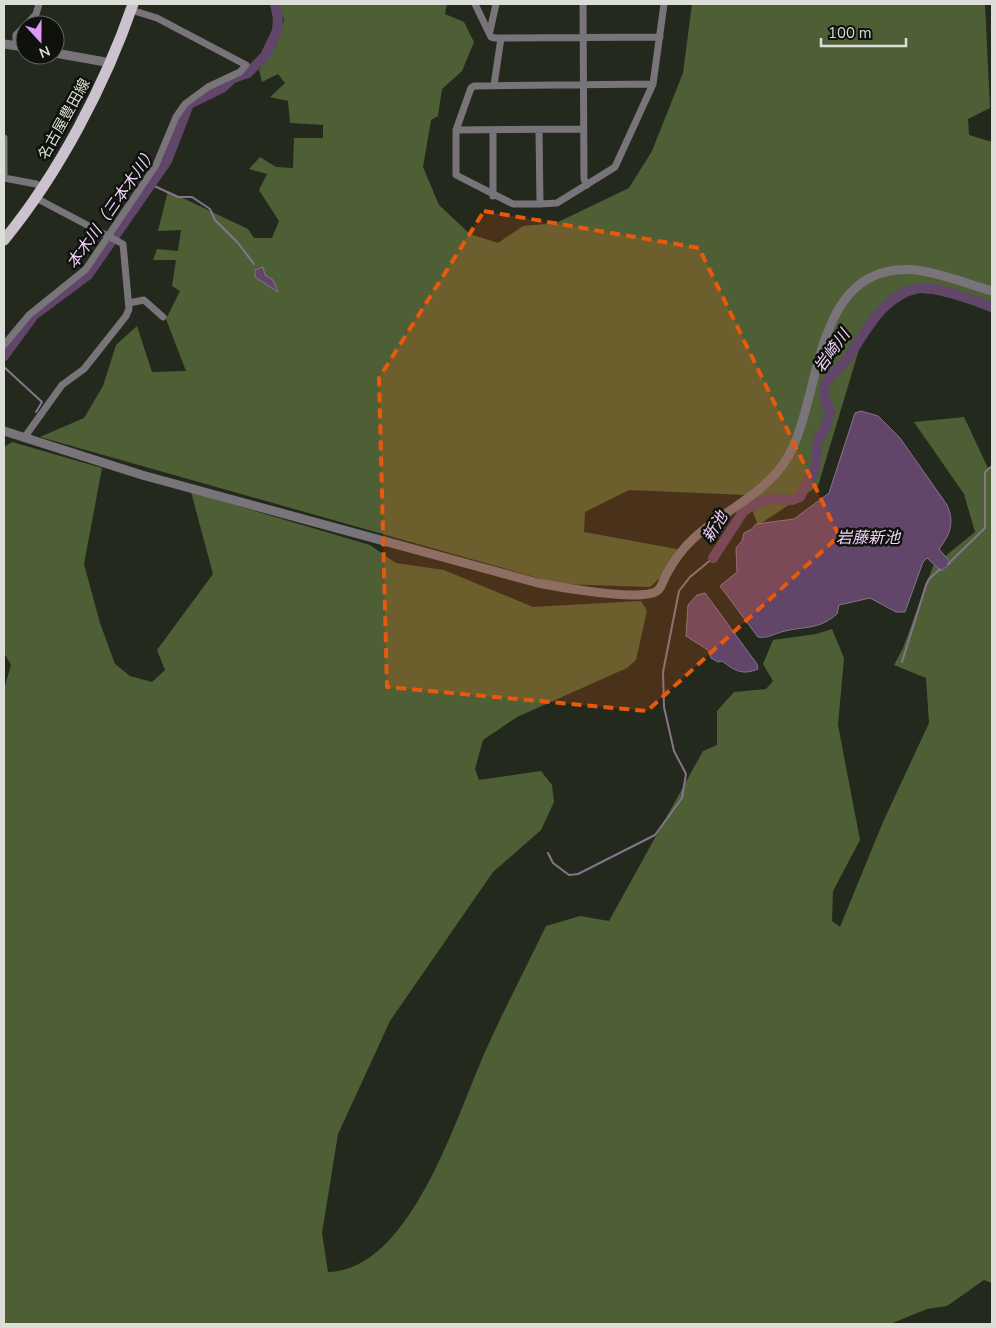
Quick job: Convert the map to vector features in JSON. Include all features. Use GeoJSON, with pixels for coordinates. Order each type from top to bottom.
{"type":"FeatureCollection","features":[{"type":"Feature","properties":{"kind":"main road","name":"名古屋豊田線"},"geometry":{"type":"LineString","coordinates":[[4,240],[36,198],[98,90],[111,63],[132,7]]}},
{"type":"Feature","properties":{"kind":"street"},"geometry":{"type":"LineString","coordinates":[[475,4],[492,37],[660,37]]}},
{"type":"Feature","properties":{"kind":"street"},"geometry":{"type":"LineString","coordinates":[[490,32],[496,4]]}},
{"type":"Feature","properties":{"kind":"street"},"geometry":{"type":"LineString","coordinates":[[583,4],[583,129],[584,179],[586,185]]}},
{"type":"Feature","properties":{"kind":"street"},"geometry":{"type":"LineString","coordinates":[[653,84],[478,85],[470,88],[456,130],[456,175],[493,196],[513,204],[540,204],[556,203],[615,167],[653,84],[664,4]]}},
{"type":"Feature","properties":{"kind":"street"},"geometry":{"type":"LineString","coordinates":[[4,346],[29,315],[80,276],[110,235],[160,159],[176,117],[185,104],[208,87],[240,72],[246,65],[157,18],[132,7]]}},
{"type":"Feature","properties":{"kind":"street"},"geometry":{"type":"LineString","coordinates":[[494,85],[501,38]]}},
{"type":"Feature","properties":{"kind":"street"},"geometry":{"type":"LineString","coordinates":[[65,55],[111,63]]}},
{"type":"Feature","properties":{"kind":"street"},"geometry":{"type":"LineString","coordinates":[[456,130],[583,129]]}},
{"type":"Feature","properties":{"kind":"street"},"geometry":{"type":"LineString","coordinates":[[493,130],[493,196]]}},
{"type":"Feature","properties":{"kind":"street"},"geometry":{"type":"LineString","coordinates":[[539,130],[540,204]]}},
{"type":"Feature","properties":{"kind":"street"},"geometry":{"type":"LineString","coordinates":[[4,138],[4,178],[36,184],[42,188]]}},
{"type":"Feature","properties":{"kind":"street"},"geometry":{"type":"LineString","coordinates":[[24,438],[62,385],[84,369],[126,316],[129,303],[123,244],[110,235],[36,198]]}},
{"type":"Feature","properties":{"kind":"street"},"geometry":{"type":"LineString","coordinates":[[4,431],[142,475],[538,583],[598,594],[651,594],[660,589],[676,558],[693,539],[764,487],[784,463],[798,435],[833,317],[853,291],[877,276],[908,270],[928,272],[992,291]]}},
{"type":"Feature","properties":{"kind":"street"},"geometry":{"type":"LineString","coordinates":[[129,303],[144,300],[163,316]]}},
{"type":"Feature","properties":{"kind":"highlighted area"},"geometry":{"type":"Polygon","coordinates":[[[484,211],[699,248],[839,536],[647,711],[387,687],[379,378],[484,211]]]}},
{"type":"Feature","properties":{"kind":"green space"},"geometry":{"type":"Polygon","coordinates":[[[279,4],[447,4],[445,14],[464,22],[474,42],[462,71],[442,89],[438,116],[431,120],[423,167],[439,205],[470,234],[498,243],[523,226],[556,223],[629,188],[652,151],[683,73],[692,4],[985,4],[990,108],[968,119],[969,135],[992,142],[992,311],[971,302],[933,294],[906,292],[892,297],[867,323],[818,486],[758,525],[746,495],[629,490],[585,512],[584,532],[677,549],[660,578],[650,587],[559,584],[40,437],[84,418],[103,386],[116,345],[137,326],[152,372],[186,371],[166,319],[180,291],[172,286],[176,260],[153,260],[157,249],[178,251],[181,230],[158,231],[168,191],[248,229],[254,238],[272,238],[279,221],[259,190],[267,174],[249,169],[260,157],[276,167],[293,168],[294,138],[323,138],[323,125],[290,123],[288,101],[270,97],[285,83],[278,74],[262,82],[259,70],[277,43],[284,20],[279,4]]]}},
{"type":"Feature","properties":{"kind":"green space"},"geometry":{"type":"Polygon","coordinates":[[[964,417],[988,468],[992,467],[992,1283],[984,1280],[947,1306],[927,1309],[890,1324],[4,1324],[4,689],[11,665],[4,653],[4,447],[12,442],[102,468],[84,564],[100,623],[115,664],[130,676],[152,682],[165,670],[157,650],[213,574],[191,492],[370,545],[396,563],[444,570],[533,607],[641,601],[647,611],[636,660],[627,668],[517,717],[483,740],[475,769],[479,780],[541,771],[552,785],[554,802],[541,830],[493,872],[390,1021],[338,1134],[322,1233],[328,1272],[357,1265],[384,1246],[407,1218],[427,1185],[445,1149],[492,1036],[546,926],[580,916],[609,921],[703,751],[717,745],[717,711],[734,692],[766,689],[773,681],[763,664],[773,640],[816,634],[832,629],[844,658],[838,725],[860,840],[833,891],[832,921],[840,927],[883,822],[929,723],[926,678],[894,665],[903,648],[933,566],[975,532],[964,494],[914,422],[964,417]]]}},
{"type":"Feature","properties":{"kind":"water"},"geometry":{"type":"Polygon","coordinates":[[[263,267],[265,275],[273,280],[278,292],[255,277],[255,270],[263,267]]]}},
{"type":"Feature","properties":{"kind":"water","name":"岩藤新池"},"geometry":{"type":"Polygon","coordinates":[[[861,411],[878,416],[900,438],[947,505],[951,523],[946,539],[939,549],[951,563],[941,571],[927,558],[923,562],[905,612],[896,612],[870,598],[839,605],[837,614],[824,623],[758,637],[720,586],[737,572],[736,548],[742,541],[744,533],[752,529],[756,524],[794,519],[829,493],[855,413],[861,411]]]}},
{"type":"Feature","properties":{"kind":"water"},"geometry":{"type":"Polygon","coordinates":[[[705,593],[757,664],[758,669],[743,672],[734,669],[722,661],[718,662],[711,658],[708,650],[686,636],[688,605],[697,595],[705,593]]]}},
{"type":"Feature","properties":{"kind":"waterway","name":"本木川（三本木川）"},"geometry":{"type":"LineString","coordinates":[[4,356],[34,315],[88,275],[167,161],[189,104],[222,88],[233,78],[248,73],[265,56],[277,31],[278,18],[275,4]]}},
{"type":"Feature","properties":{"kind":"waterway"},"geometry":{"type":"LineString","coordinates":[[150,184],[178,197],[192,197],[210,209],[215,220],[238,243],[254,264]]}},
{"type":"Feature","properties":{"kind":"waterway","name":"岩崎川"},"geometry":{"type":"LineString","coordinates":[[713,558],[743,512],[752,505],[770,499],[792,500],[800,497],[815,468],[818,439],[826,427],[830,410],[824,397],[826,383],[844,363],[868,327],[885,306],[906,292],[926,288],[956,294],[992,307]]}},
{"type":"Feature","properties":{"kind":"waterway"},"geometry":{"type":"LineString","coordinates":[[4,367],[42,402],[36,412]]}},
{"type":"Feature","properties":{"kind":"waterway"},"geometry":{"type":"LineString","coordinates":[[948,564],[985,528],[985,472],[992,466]]}},
{"type":"Feature","properties":{"kind":"waterway"},"geometry":{"type":"LineString","coordinates":[[548,853],[553,863],[569,875],[578,874],[655,835],[682,798],[686,774],[674,751],[664,707],[663,672],[679,591],[690,577],[713,558]]}},
{"type":"Feature","properties":{"kind":"waterway"},"geometry":{"type":"LineString","coordinates":[[902,662],[926,585],[929,579],[940,569]]}},
{"type":"Feature","properties":{"kind":"water label","name":"新池"},"geometry":{"type":"Point","coordinates":[715,527]}}]}
